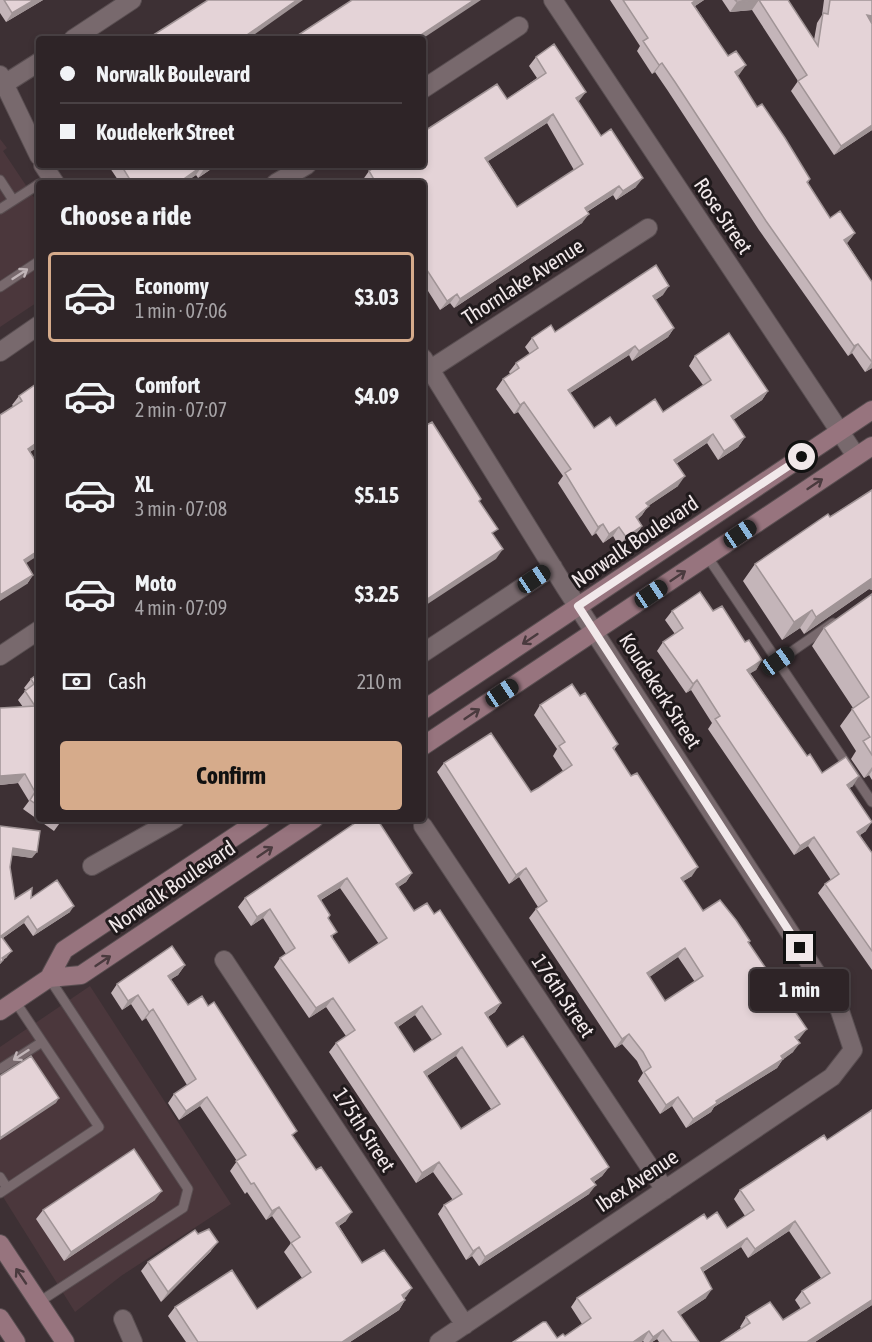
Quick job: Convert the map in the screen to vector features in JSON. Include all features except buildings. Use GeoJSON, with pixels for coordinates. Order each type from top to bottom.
{"type":"FeatureCollection","features":[{"type":"Feature","properties":{"kind":"main road","name":"Norwalk Boulevard"},"geometry":{"type":"LineString","coordinates":[[426,708],[872,410]]}},
{"type":"Feature","properties":{"kind":"main road"},"geometry":{"type":"LineString","coordinates":[[426,744],[872,446]]}},
{"type":"Feature","properties":{"kind":"main road","name":"Norwalk Boulevard"},"geometry":{"type":"LineString","coordinates":[[7,1006],[49,978],[64,950],[256,822]]}},
{"type":"Feature","properties":{"kind":"main road","name":"Norwalk Boulevard"},"geometry":{"type":"LineString","coordinates":[[49,978],[81,975],[310,822]]}},
{"type":"Feature","properties":{"kind":"main road"},"geometry":{"type":"LineString","coordinates":[[0,1244],[65,1342]]}},
{"type":"Feature","properties":{"kind":"main road"},"geometry":{"type":"LineString","coordinates":[[0,1318],[16,1342]]}},
{"type":"Feature","properties":{"kind":"street"},"geometry":{"type":"LineString","coordinates":[[78,36],[132,0]]}},
{"type":"Feature","properties":{"kind":"street","name":"Rose Street"},"geometry":{"type":"LineString","coordinates":[[553,0],[856,456]]}},
{"type":"Feature","properties":{"kind":"street"},"geometry":{"type":"LineString","coordinates":[[426,87],[519,26]]}},
{"type":"Feature","properties":{"kind":"street"},"geometry":{"type":"LineString","coordinates":[[36,63],[3,79],[36,150]]}},
{"type":"Feature","properties":{"kind":"street"},"geometry":{"type":"LineString","coordinates":[[284,180],[306,172]]}},
{"type":"Feature","properties":{"kind":"street","name":"Thornlake Avenue"},"geometry":{"type":"LineString","coordinates":[[426,366],[648,228]]}},
{"type":"Feature","properties":{"kind":"street"},"geometry":{"type":"LineString","coordinates":[[0,352],[36,327]]}},
{"type":"Feature","properties":{"kind":"street","name":"Koudekerk Street"},"geometry":{"type":"LineString","coordinates":[[426,369],[594,632],[839,1008],[853,1050]]}},
{"type":"Feature","properties":{"kind":"street","name":"Norwalk Boulevard"},"geometry":{"type":"LineString","coordinates":[[426,651],[553,567]]}},
{"type":"Feature","properties":{"kind":"street"},"geometry":{"type":"LineString","coordinates":[[0,656],[36,632]]}},
{"type":"Feature","properties":{"kind":"street"},"geometry":{"type":"LineString","coordinates":[[92,866],[170,822]]}},
{"type":"Feature","properties":{"kind":"street","name":"176th Street"},"geometry":{"type":"LineString","coordinates":[[423,826],[665,1190]]}},
{"type":"Feature","properties":{"kind":"street","name":"175th Street"},"geometry":{"type":"LineString","coordinates":[[224,960],[465,1325]]}},
{"type":"Feature","properties":{"kind":"street","name":"Ibex Avenue"},"geometry":{"type":"LineString","coordinates":[[439,1342],[832,1077],[853,1050]]}},
{"type":"Feature","properties":{"kind":"street"},"geometry":{"type":"LineString","coordinates":[[123,1319],[133,1342]]}},
{"type":"Feature","properties":{"kind":"lane"},"geometry":{"type":"LineString","coordinates":[[0,180],[13,200]]}},
{"type":"Feature","properties":{"kind":"lane"},"geometry":{"type":"LineString","coordinates":[[0,209],[36,185]]}},
{"type":"Feature","properties":{"kind":"lane"},"geometry":{"type":"LineString","coordinates":[[0,287],[36,263]]}},
{"type":"Feature","properties":{"kind":"lane"},"geometry":{"type":"LineString","coordinates":[[707,556],[872,801]]}},
{"type":"Feature","properties":{"kind":"lane"},"geometry":{"type":"LineString","coordinates":[[778,661],[844,615]]}},
{"type":"Feature","properties":{"kind":"lane"},"geometry":{"type":"LineString","coordinates":[[39,1302],[183,1208],[188,1189],[49,978]]}},
{"type":"Feature","properties":{"kind":"lane"},"geometry":{"type":"LineString","coordinates":[[0,1177],[4,1191],[99,1127],[42,1042],[7,1006]]}},
{"type":"Feature","properties":{"kind":"lane"},"geometry":{"type":"LineString","coordinates":[[0,1069],[42,1042]]}},
{"type":"Feature","properties":{"kind":"shaded area"},"geometry":{"type":"Polygon","coordinates":[[[0,139],[7,148],[3,151],[36,200],[36,303],[0,327],[0,139]]]}},
{"type":"Feature","properties":{"kind":"shaded area"},"geometry":{"type":"Polygon","coordinates":[[[90,986],[231,1204],[121,1276],[75,1312],[0,1192],[0,1047],[90,986]]]}},
{"type":"Feature","properties":{"kind":"route"},"geometry":{"type":"LineString","coordinates":[[800,948],[578,606],[802,457]]}}]}
